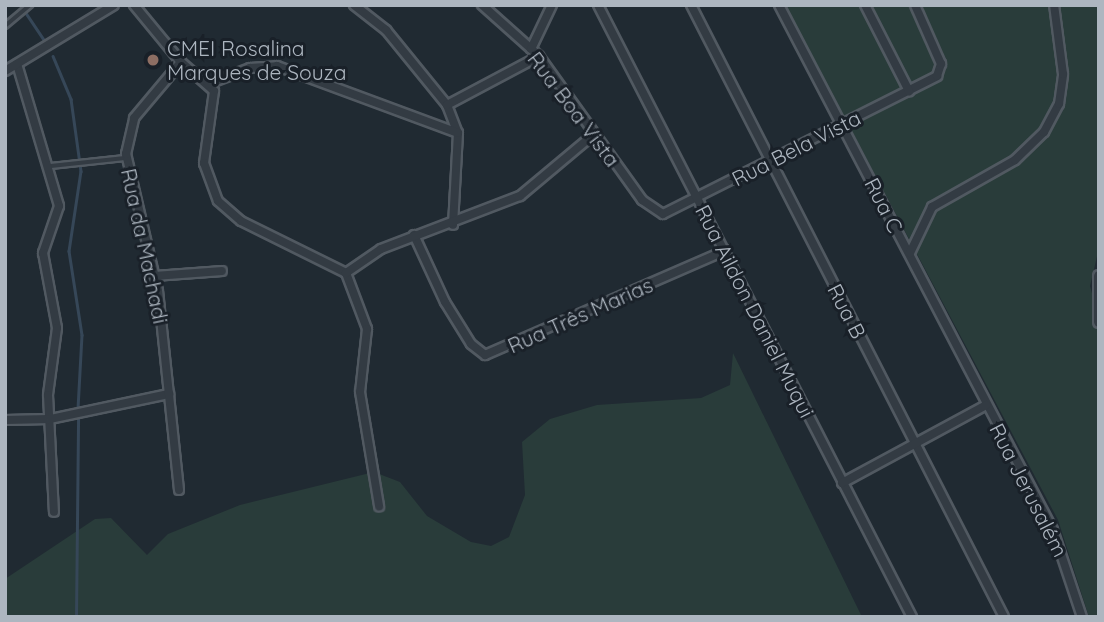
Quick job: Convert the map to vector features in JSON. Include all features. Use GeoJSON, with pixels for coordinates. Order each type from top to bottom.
{"type":"FeatureCollection","features":[{"type":"Feature","properties":{"kind":"street"},"geometry":{"type":"LineString","coordinates":[[6,69],[114,5]]}},
{"type":"Feature","properties":{"kind":"street"},"geometry":{"type":"LineString","coordinates":[[134,5],[181,62],[214,91],[204,163],[218,201],[242,220],[346,273],[366,325],[360,392],[379,506]]}},
{"type":"Feature","properties":{"kind":"street"},"geometry":{"type":"LineString","coordinates":[[354,5],[386,30],[447,105],[458,133],[453,225]]}},
{"type":"Feature","properties":{"kind":"street","name":"Rua Boa Vista"},"geometry":{"type":"LineString","coordinates":[[481,5],[539,56],[642,200],[663,214]]}},
{"type":"Feature","properties":{"kind":"street"},"geometry":{"type":"LineString","coordinates":[[531,49],[552,5]]}},
{"type":"Feature","properties":{"kind":"street","name":"Rua Aildon Daniel Muqui"},"geometry":{"type":"LineString","coordinates":[[598,5],[912,617]]}},
{"type":"Feature","properties":{"kind":"street","name":"Rua B"},"geometry":{"type":"LineString","coordinates":[[691,5],[1003,617]]}},
{"type":"Feature","properties":{"kind":"street","name":"Rua C"},"geometry":{"type":"LineString","coordinates":[[779,5],[910,253],[986,405]]}},
{"type":"Feature","properties":{"kind":"street"},"geometry":{"type":"LineString","coordinates":[[865,5],[909,91]]}},
{"type":"Feature","properties":{"kind":"street","name":"Rua Bela Vista"},"geometry":{"type":"LineString","coordinates":[[663,214],[928,81],[942,69],[915,5]]}},
{"type":"Feature","properties":{"kind":"street"},"geometry":{"type":"LineString","coordinates":[[910,253],[932,207],[1015,160],[1044,132],[1059,104],[1063,74],[1054,5]]}},
{"type":"Feature","properties":{"kind":"street"},"geometry":{"type":"LineString","coordinates":[[447,105],[539,56]]}},
{"type":"Feature","properties":{"kind":"street","name":"Rua da Machadi"},"geometry":{"type":"LineString","coordinates":[[179,490],[155,276],[127,158],[134,118],[181,62]]}},
{"type":"Feature","properties":{"kind":"street"},"geometry":{"type":"LineString","coordinates":[[17,64],[51,166],[59,206],[43,253],[57,328],[50,419],[54,512]]}},
{"type":"Feature","properties":{"kind":"street"},"geometry":{"type":"LineString","coordinates":[[208,84],[250,68],[276,66],[458,133]]}},
{"type":"Feature","properties":{"kind":"street"},"geometry":{"type":"LineString","coordinates":[[346,273],[414,236],[453,225],[520,196],[593,135]]}},
{"type":"Feature","properties":{"kind":"street","name":"Rua Três Marias"},"geometry":{"type":"LineString","coordinates":[[414,236],[445,302],[471,344],[485,355],[726,250]]}},
{"type":"Feature","properties":{"kind":"street"},"geometry":{"type":"LineString","coordinates":[[155,276],[222,271]]}},
{"type":"Feature","properties":{"kind":"street"},"geometry":{"type":"LineString","coordinates":[[1099,276],[1099,322]]}},
{"type":"Feature","properties":{"kind":"street"},"geometry":{"type":"LineString","coordinates":[[5,420],[50,419],[169,394]]}},
{"type":"Feature","properties":{"kind":"street"},"geometry":{"type":"LineString","coordinates":[[842,483],[986,405]]}},
{"type":"Feature","properties":{"kind":"street","name":"Rua Jerusalém"},"geometry":{"type":"LineString","coordinates":[[986,405],[1053,530],[1082,617]]}},
{"type":"Feature","properties":{"kind":"lane"},"geometry":{"type":"LineString","coordinates":[[5,26],[30,5]]}},
{"type":"Feature","properties":{"kind":"lane"},"geometry":{"type":"LineString","coordinates":[[51,166],[127,158]]}},
{"type":"Feature","properties":{"kind":"green space"},"geometry":{"type":"Polygon","coordinates":[[[785,5],[1098,5],[1099,248],[1090,286],[1099,319],[1099,617],[1089,617],[1058,520],[785,5]]]}},
{"type":"Feature","properties":{"kind":"green space"},"geometry":{"type":"Polygon","coordinates":[[[733,353],[862,617],[5,617],[5,579],[95,519],[111,518],[147,555],[168,534],[240,505],[374,472],[400,482],[427,516],[471,542],[491,546],[509,537],[525,495],[522,442],[550,419],[597,405],[701,398],[730,385],[733,353]]]}},
{"type":"Feature","properties":{"kind":"waterway"},"geometry":{"type":"LineString","coordinates":[[26,13],[44,40]]}},
{"type":"Feature","properties":{"kind":"waterway"},"geometry":{"type":"LineString","coordinates":[[53,56],[71,99],[81,171],[69,251],[82,335],[78,408]]}},
{"type":"Feature","properties":{"kind":"waterway"},"geometry":{"type":"LineString","coordinates":[[76,617],[78,419]]}},
{"type":"Feature","properties":{"kind":"place","name":"CMEI Rosalina Marques de Souza"},"geometry":{"type":"Point","coordinates":[153,60]}}]}
